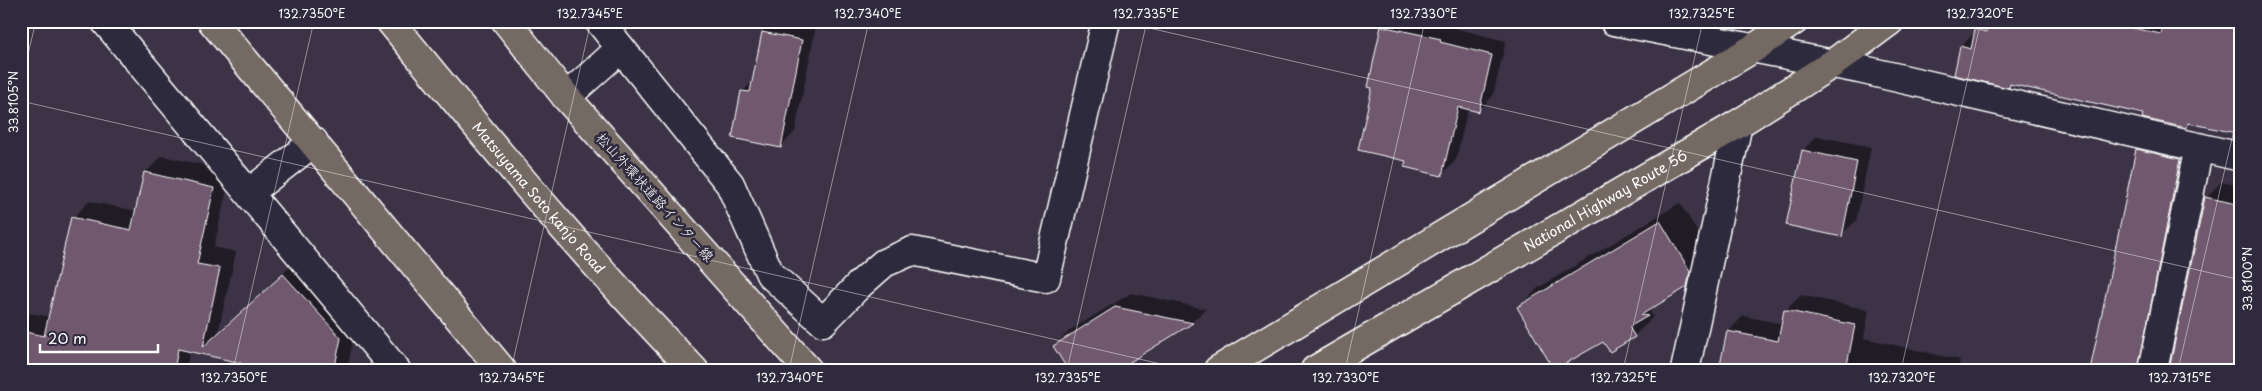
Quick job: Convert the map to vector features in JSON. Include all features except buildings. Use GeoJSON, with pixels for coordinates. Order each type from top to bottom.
{"type":"FeatureCollection","features":[{"type":"Feature","properties":{"kind":"highway"},"geometry":{"type":"LineString","coordinates":[[212,21],[502,370]]}},
{"type":"Feature","properties":{"kind":"highway","name":"Matsuyama Soto kanjo Road"},"geometry":{"type":"LineString","coordinates":[[390,21],[469,117],[634,309],[694,370]]}},
{"type":"Feature","properties":{"kind":"highway","name":"松山外環状道路インター線"},"geometry":{"type":"LineString","coordinates":[[506,21],[566,96],[808,370]]}},
{"type":"Feature","properties":{"kind":"highway"},"geometry":{"type":"LineString","coordinates":[[1218,370],[1754,48],[1794,21]]}},
{"type":"Feature","properties":{"kind":"highway","name":"National Highway Route 56"},"geometry":{"type":"LineString","coordinates":[[1315,370],[1738,124],[1832,64],[1890,21]]}},
{"type":"Feature","properties":{"kind":"street"},"geometry":{"type":"LineString","coordinates":[[105,21],[250,192],[396,370]]}},
{"type":"Feature","properties":{"kind":"street"},"geometry":{"type":"LineString","coordinates":[[599,21],[730,184],[770,274],[823,322],[859,285],[884,263],[912,251],[1046,278],[1104,22]]}},
{"type":"Feature","properties":{"kind":"street"},"geometry":{"type":"LineString","coordinates":[[1622,22],[1832,64],[2241,157]]}},
{"type":"Feature","properties":{"kind":"street"},"geometry":{"type":"LineString","coordinates":[[566,96],[620,49]]}},
{"type":"Feature","properties":{"kind":"street"},"geometry":{"type":"LineString","coordinates":[[1685,370],[1738,124]]}},
{"type":"Feature","properties":{"kind":"street"},"geometry":{"type":"LineString","coordinates":[[250,192],[314,142]]}},
{"type":"Feature","properties":{"kind":"street"},"geometry":{"type":"LineString","coordinates":[[2153,370],[2199,147]]}}]}
